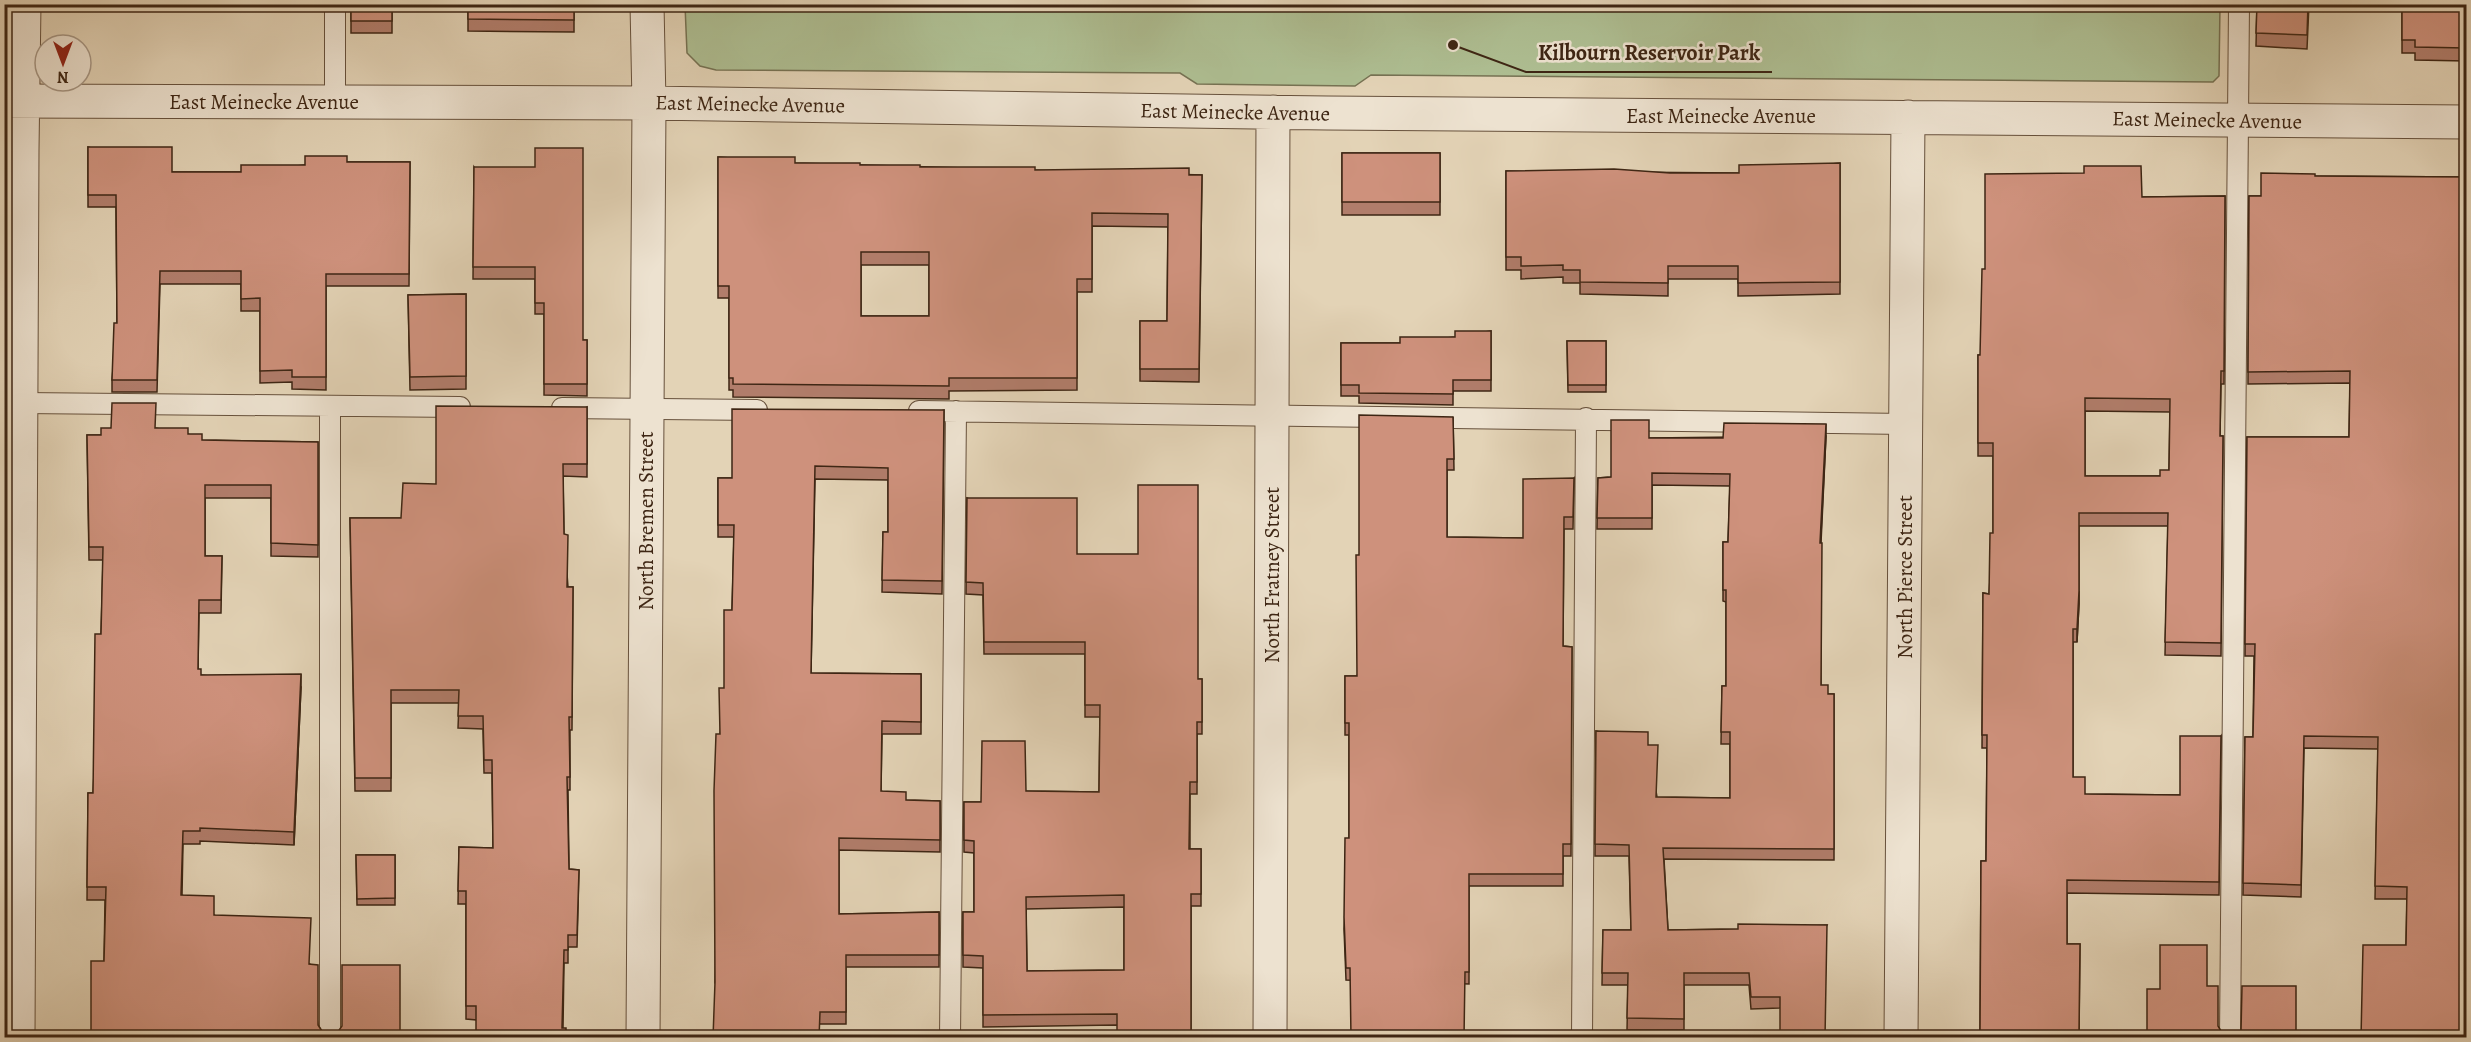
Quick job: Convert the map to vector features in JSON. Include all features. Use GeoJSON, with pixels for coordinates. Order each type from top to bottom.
{"type":"FeatureCollection","features":[{"type":"Feature","properties":{"kind":"street"},"geometry":{"type":"LineString","coordinates":[[18,1038],[13,438],[22,403],[14,101],[24,4]]}},
{"type":"Feature","properties":{"kind":"street","name":"North Bremen Street"},"geometry":{"type":"LineString","coordinates":[[643,1038],[649,103],[647,4]]}},
{"type":"Feature","properties":{"kind":"street","name":"East Meinecke Avenue"},"geometry":{"type":"LineString","coordinates":[[14,101],[649,103],[1273,112],[2239,122],[2466,122]]}},
{"type":"Feature","properties":{"kind":"street","name":"North Fratney Street"},"geometry":{"type":"LineString","coordinates":[[1270,1038],[1273,112]]}},
{"type":"Feature","properties":{"kind":"street","name":"North Pierce Street"},"geometry":{"type":"LineString","coordinates":[[1901,1038],[1908,117]]}},
{"type":"Feature","properties":{"kind":"lane"},"geometry":{"type":"LineString","coordinates":[[335,4],[335,102]]}},
{"type":"Feature","properties":{"kind":"lane"},"geometry":{"type":"LineString","coordinates":[[2230,1038],[2240,4]]}},
{"type":"Feature","properties":{"kind":"lane"},"geometry":{"type":"LineString","coordinates":[[22,403],[480,408]]}},
{"type":"Feature","properties":{"kind":"lane"},"geometry":{"type":"LineString","coordinates":[[330,406],[330,1038]]}},
{"type":"Feature","properties":{"kind":"lane"},"geometry":{"type":"LineString","coordinates":[[538,408],[782,410]]}},
{"type":"Feature","properties":{"kind":"lane"},"geometry":{"type":"LineString","coordinates":[[898,411],[1586,418],[1906,424]]}},
{"type":"Feature","properties":{"kind":"lane"},"geometry":{"type":"LineString","coordinates":[[950,1038],[957,411]]}},
{"type":"Feature","properties":{"kind":"lane"},"geometry":{"type":"LineString","coordinates":[[1582,1038],[1586,418]]}},
{"type":"Feature","properties":{"kind":"green space"},"geometry":{"type":"Polygon","coordinates":[[[685,5],[2220,5],[2219,76],[2213,82],[1371,75],[1355,86],[1197,84],[1180,73],[716,70],[700,66],[687,53],[685,5]]]}},
{"type":"Feature","properties":{"kind":"building"},"geometry":{"type":"Polygon","coordinates":[[[351,4],[392,4],[392,21],[351,21],[351,4]]]}},
{"type":"Feature","properties":{"kind":"building"},"geometry":{"type":"Polygon","coordinates":[[[468,4],[574,4],[574,20],[468,19],[468,4]]]}},
{"type":"Feature","properties":{"kind":"building"},"geometry":{"type":"Polygon","coordinates":[[[2257,4],[2308,4],[2307,35],[2256,33],[2257,4]]]}},
{"type":"Feature","properties":{"kind":"building"},"geometry":{"type":"Polygon","coordinates":[[[2402,4],[2466,4],[2466,48],[2415,47],[2415,40],[2402,40],[2402,4]]]}},
{"type":"Feature","properties":{"kind":"building"},"geometry":{"type":"Polygon","coordinates":[[[88,147],[172,147],[172,172],[241,172],[241,165],[305,165],[305,156],[347,156],[347,162],[410,162],[409,274],[326,274],[326,377],[292,377],[292,370],[260,371],[260,298],[241,299],[241,271],[160,271],[157,380],[112,380],[114,323],[117,323],[116,195],[88,195],[88,147]]]}},
{"type":"Feature","properties":{"kind":"building"},"geometry":{"type":"Polygon","coordinates":[[[535,148],[583,148],[583,340],[587,340],[587,384],[544,384],[544,303],[535,303],[535,267],[473,267],[474,167],[535,167],[535,148]]]}},
{"type":"Feature","properties":{"kind":"building"},"geometry":{"type":"Polygon","coordinates":[[[1342,153],[1440,153],[1440,202],[1342,202],[1342,153]]]}},
{"type":"Feature","properties":{"kind":"building"},"geometry":{"type":"Polygon","coordinates":[[[718,157],[795,157],[795,163],[860,163],[860,165],[920,165],[920,167],[1035,167],[1035,170],[1189,168],[1189,175],[1202,175],[1199,369],[1140,369],[1140,321],[1167,321],[1168,214],[1092,213],[1092,279],[1077,279],[1077,378],[949,378],[949,386],[733,384],[733,378],[729,378],[729,286],[718,286],[718,157]],[[861,252],[861,316],[929,316],[929,252],[861,252]]]}},
{"type":"Feature","properties":{"kind":"building"},"geometry":{"type":"Polygon","coordinates":[[[1840,163],[1840,282],[1738,283],[1738,266],[1668,266],[1668,283],[1580,282],[1580,270],[1563,270],[1563,265],[1521,266],[1521,257],[1506,257],[1506,171],[1614,169],[1670,173],[1739,173],[1739,165],[1840,163]]]}},
{"type":"Feature","properties":{"kind":"building"},"geometry":{"type":"Polygon","coordinates":[[[2084,166],[2141,166],[2142,197],[2225,196],[2224,371],[2221,371],[2220,436],[2223,436],[2221,643],[2165,642],[2168,513],[2079,513],[2079,591],[2077,629],[2073,629],[2073,777],[2085,777],[2085,794],[2180,795],[2180,736],[2221,736],[2219,882],[2067,880],[2067,944],[2080,944],[2079,1032],[1980,1031],[1981,861],[1986,861],[1987,735],[1982,735],[1983,593],[1989,594],[1990,533],[1993,533],[1993,443],[1978,443],[1978,355],[1980,355],[1982,269],[1985,269],[1985,174],[2084,173],[2084,166]],[[2085,398],[2085,476],[2160,476],[2160,470],[2169,470],[2170,399],[2085,398]]]}},
{"type":"Feature","properties":{"kind":"building"},"geometry":{"type":"Polygon","coordinates":[[[2261,173],[2315,174],[2315,176],[2466,177],[2466,431],[2464,431],[2461,535],[2466,535],[2466,1038],[2361,1038],[2363,945],[2406,945],[2407,887],[2375,886],[2378,737],[2304,736],[2301,885],[2243,883],[2245,737],[2253,737],[2255,644],[2245,644],[2247,437],[2349,437],[2350,371],[2248,372],[2249,196],[2261,196],[2261,173]]]}},
{"type":"Feature","properties":{"kind":"building"},"geometry":{"type":"Polygon","coordinates":[[[466,294],[466,376],[410,377],[408,295],[466,294]]]}},
{"type":"Feature","properties":{"kind":"building"},"geometry":{"type":"Polygon","coordinates":[[[1455,331],[1491,331],[1491,380],[1453,380],[1453,394],[1359,393],[1359,385],[1341,385],[1341,343],[1400,343],[1400,337],[1455,337],[1455,331]]]}},
{"type":"Feature","properties":{"kind":"building"},"geometry":{"type":"Polygon","coordinates":[[[1567,341],[1606,341],[1606,385],[1568,385],[1567,341]]]}},
{"type":"Feature","properties":{"kind":"building"},"geometry":{"type":"Polygon","coordinates":[[[112,403],[156,403],[155,428],[188,428],[188,434],[202,434],[202,440],[318,442],[318,545],[271,543],[271,485],[205,485],[205,556],[222,556],[221,600],[199,600],[198,669],[201,669],[201,675],[301,674],[294,832],[200,828],[200,831],[183,831],[181,895],[214,896],[214,915],[311,918],[309,964],[318,965],[318,1025],[325,1036],[335,1036],[342,1026],[342,965],[400,965],[400,1038],[91,1038],[91,961],[104,961],[106,887],[87,887],[88,793],[93,793],[95,634],[101,634],[103,547],[89,547],[87,435],[101,435],[101,428],[111,428],[112,403]]]}},
{"type":"Feature","properties":{"kind":"building"},"geometry":{"type":"Polygon","coordinates":[[[436,406],[587,407],[587,464],[563,464],[564,534],[568,535],[567,587],[573,587],[572,717],[569,717],[570,777],[567,777],[569,869],[579,870],[577,935],[568,935],[568,950],[564,950],[562,1028],[566,1028],[566,1038],[476,1038],[476,1006],[466,1006],[466,891],[458,891],[459,847],[493,848],[492,760],[484,760],[483,716],[458,716],[459,690],[391,690],[391,778],[355,778],[350,518],[401,518],[403,483],[436,484],[436,406]]]}},
{"type":"Feature","properties":{"kind":"building"},"geometry":{"type":"Polygon","coordinates":[[[732,409],[944,410],[942,581],[882,580],[883,532],[888,532],[888,468],[815,466],[811,673],[921,674],[921,722],[882,721],[881,791],[906,792],[906,800],[940,801],[940,840],[839,838],[839,914],[939,912],[939,955],[846,955],[846,1012],[820,1012],[819,1038],[713,1038],[716,734],[720,734],[719,688],[724,688],[724,610],[732,610],[734,525],[718,525],[718,478],[732,478],[732,409]]]}},
{"type":"Feature","properties":{"kind":"building"},"geometry":{"type":"Polygon","coordinates":[[[1359,415],[1453,417],[1454,459],[1447,459],[1447,537],[1523,538],[1523,479],[1574,478],[1573,517],[1564,517],[1563,646],[1572,647],[1571,844],[1563,844],[1563,874],[1469,874],[1469,972],[1465,972],[1464,1038],[1351,1038],[1350,968],[1346,968],[1344,917],[1345,838],[1349,838],[1349,723],[1345,723],[1345,676],[1357,676],[1356,555],[1359,555],[1359,415]]]}},
{"type":"Feature","properties":{"kind":"building"},"geometry":{"type":"Polygon","coordinates":[[[1611,420],[1649,420],[1649,438],[1723,438],[1724,423],[1826,424],[1820,543],[1822,543],[1821,685],[1828,685],[1828,694],[1834,694],[1834,849],[1663,848],[1668,930],[1738,929],[1738,924],[1827,925],[1825,1038],[1780,1038],[1780,997],[1751,997],[1749,973],[1684,973],[1684,1019],[1627,1018],[1628,973],[1602,973],[1603,930],[1631,930],[1629,845],[1595,844],[1596,731],[1648,732],[1648,745],[1658,745],[1656,797],[1730,798],[1730,732],[1721,732],[1722,686],[1726,686],[1726,590],[1723,590],[1723,542],[1728,542],[1730,474],[1652,473],[1652,518],[1597,518],[1598,478],[1611,477],[1611,420]]]}},
{"type":"Feature","properties":{"kind":"building"},"geometry":{"type":"Polygon","coordinates":[[[1138,485],[1198,485],[1198,679],[1202,679],[1202,722],[1197,722],[1197,782],[1190,782],[1189,849],[1201,849],[1201,894],[1191,894],[1191,1032],[1201,1032],[1201,1038],[1117,1038],[1117,1014],[983,1015],[983,956],[963,955],[963,912],[974,912],[974,841],[964,840],[964,802],[981,802],[982,741],[1025,741],[1026,791],[1099,792],[1100,705],[1085,705],[1085,642],[984,642],[983,583],[966,582],[967,498],[1077,498],[1077,554],[1138,554],[1138,485]],[[1124,895],[1026,897],[1027,971],[1124,970],[1124,895]]]}},
{"type":"Feature","properties":{"kind":"building"},"geometry":{"type":"Polygon","coordinates":[[[356,855],[395,855],[395,898],[357,899],[356,855]]]}},
{"type":"Feature","properties":{"kind":"building"},"geometry":{"type":"Polygon","coordinates":[[[2160,945],[2207,945],[2207,986],[2218,986],[2218,1026],[2224,1036],[2235,1037],[2241,1031],[2242,986],[2296,986],[2296,1038],[2147,1038],[2147,989],[2160,989],[2160,945]]]}},
{"type":"Feature","properties":{"kind":"place","name":"Kilbourn Reservoir Park"},"geometry":{"type":"Point","coordinates":[1453,45]}}]}
